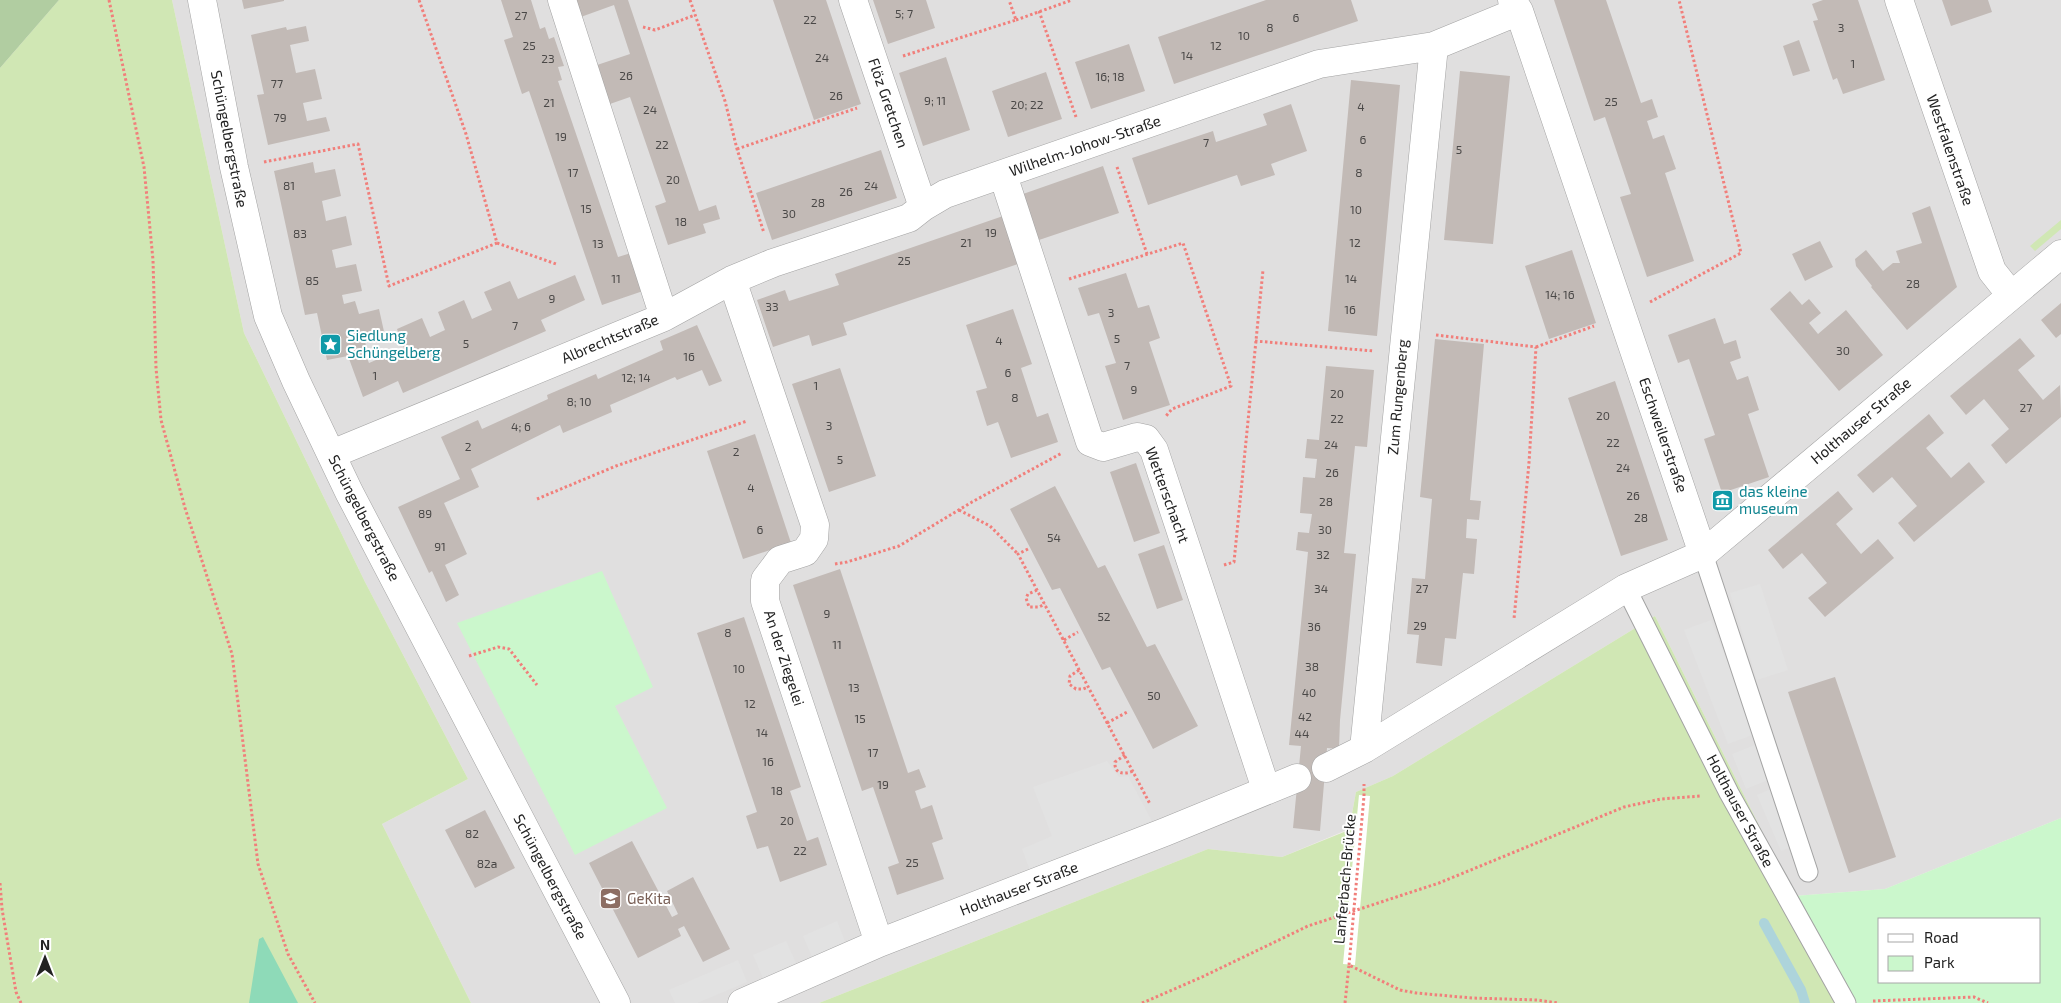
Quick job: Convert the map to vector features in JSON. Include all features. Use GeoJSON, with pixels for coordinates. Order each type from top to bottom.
{"type":"FeatureCollection","features":[{"type":"Feature","properties":{"kind":"street","name":"Schüngelbergstraße"},"geometry":{"type":"LineString","coordinates":[[202,0],[234,168],[268,316],[296,381],[349,492],[616,1003]]}},
{"type":"Feature","properties":{"kind":"street","name":"Albrechtstraße"},"geometry":{"type":"LineString","coordinates":[[332,454],[664,317],[562,0]]}},
{"type":"Feature","properties":{"kind":"street","name":"Flöz Gretchen"},"geometry":{"type":"LineString","coordinates":[[853,0],[923,207]]}},
{"type":"Feature","properties":{"kind":"street","name":"Westfalenstraße"},"geometry":{"type":"LineString","coordinates":[[1899,0],[1992,271],[2011,295]]}},
{"type":"Feature","properties":{"kind":"street","name":"Wilhelm-Johow-Straße"},"geometry":{"type":"LineString","coordinates":[[664,317],[732,280],[773,262],[909,218],[945,194],[1318,64],[1434,46],[1515,6]]}},
{"type":"Feature","properties":{"kind":"street","name":"Eschweilerstraße"},"geometry":{"type":"LineString","coordinates":[[1515,6],[1623,316],[1703,554]]}},
{"type":"Feature","properties":{"kind":"street","name":"Zum Rungenberg"},"geometry":{"type":"LineString","coordinates":[[1364,749],[1403,342],[1434,46]]}},
{"type":"Feature","properties":{"kind":"street"},"geometry":{"type":"LineString","coordinates":[[1003,175],[1088,438]]}},
{"type":"Feature","properties":{"kind":"street","name":"Holthauser Straße"},"geometry":{"type":"LineString","coordinates":[[1326,768],[1364,749],[1626,588],[1703,554],[2061,254]]}},
{"type":"Feature","properties":{"kind":"street"},"geometry":{"type":"LineString","coordinates":[[732,280],[815,525],[814,539],[805,552]]}},
{"type":"Feature","properties":{"kind":"street","name":"Wetterschacht"},"geometry":{"type":"LineString","coordinates":[[1088,438],[1090,442],[1103,447],[1137,437],[1146,439],[1154,450],[1266,789]]}},
{"type":"Feature","properties":{"kind":"street","name":"An der Ziegelei"},"geometry":{"type":"LineString","coordinates":[[805,552],[780,560],[765,580],[765,601],[879,943]]}},
{"type":"Feature","properties":{"kind":"street","name":"Holthauser Straße"},"geometry":{"type":"LineString","coordinates":[[742,1003],[879,943],[1165,832],[1266,789],[1297,778]]}},
{"type":"Feature","properties":{"kind":"lane","name":"Eschweilerstraße"},"geometry":{"type":"LineString","coordinates":[[1703,554],[1808,872]]}},
{"type":"Feature","properties":{"kind":"lane","name":"Holthauser Straße"},"geometry":{"type":"LineString","coordinates":[[1626,588],[1729,793],[1846,1003]]}},
{"type":"Feature","properties":{"kind":"path"},"geometry":{"type":"LineString","coordinates":[[109,0],[144,167],[153,260],[156,368],[161,420],[185,508],[232,654],[258,864],[288,954],[315,1003]]}},
{"type":"Feature","properties":{"kind":"path"},"geometry":{"type":"LineString","coordinates":[[419,0],[466,134],[497,243]]}},
{"type":"Feature","properties":{"kind":"path"},"geometry":{"type":"LineString","coordinates":[[690,0],[726,101],[737,149],[773,262]]}},
{"type":"Feature","properties":{"kind":"path"},"geometry":{"type":"LineString","coordinates":[[1009,0],[1016,20]]}},
{"type":"Feature","properties":{"kind":"path"},"geometry":{"type":"LineString","coordinates":[[875,65],[1072,0]]}},
{"type":"Feature","properties":{"kind":"path"},"geometry":{"type":"LineString","coordinates":[[1255,342],[1403,342],[1536,347],[1623,316],[1742,252],[1679,0]]}},
{"type":"Feature","properties":{"kind":"path"},"geometry":{"type":"LineString","coordinates":[[1039,11],[1147,254]]}},
{"type":"Feature","properties":{"kind":"path"},"geometry":{"type":"LineString","coordinates":[[643,28],[655,30],[695,15]]}},
{"type":"Feature","properties":{"kind":"path"},"geometry":{"type":"LineString","coordinates":[[737,149],[886,98]]}},
{"type":"Feature","properties":{"kind":"path"},"geometry":{"type":"LineString","coordinates":[[234,168],[358,144],[390,286],[497,243],[556,264]]}},
{"type":"Feature","properties":{"kind":"path"},"geometry":{"type":"LineString","coordinates":[[1040,288],[1183,242],[1231,386],[1172,409],[1146,439]]}},
{"type":"Feature","properties":{"kind":"path"},"geometry":{"type":"LineString","coordinates":[[1195,576],[1234,562],[1263,270]]}},
{"type":"Feature","properties":{"kind":"path"},"geometry":{"type":"LineString","coordinates":[[1510,659],[1529,463],[1536,347]]}},
{"type":"Feature","properties":{"kind":"path"},"geometry":{"type":"LineString","coordinates":[[537,499],[641,457],[776,412]]}},
{"type":"Feature","properties":{"kind":"path"},"geometry":{"type":"LineString","coordinates":[[805,552],[829,564],[847,562],[899,546],[1088,438]]}},
{"type":"Feature","properties":{"kind":"path"},"geometry":{"type":"LineString","coordinates":[[959,510],[990,526],[1018,554],[1165,832]]}},
{"type":"Feature","properties":{"kind":"path"},"geometry":{"type":"LineString","coordinates":[[1018,554],[1028,549]]}},
{"type":"Feature","properties":{"kind":"path"},"geometry":{"type":"LineString","coordinates":[[1037,590],[1028,594],[1026,598],[1029,607],[1039,607],[1044,604]]}},
{"type":"Feature","properties":{"kind":"path"},"geometry":{"type":"LineString","coordinates":[[1064,640],[1078,632]]}},
{"type":"Feature","properties":{"kind":"path"},"geometry":{"type":"LineString","coordinates":[[440,667],[498,647],[509,649],[537,685]]}},
{"type":"Feature","properties":{"kind":"path"},"geometry":{"type":"LineString","coordinates":[[1079,670],[1070,676],[1070,684],[1076,689],[1088,687]]}},
{"type":"Feature","properties":{"kind":"path"},"geometry":{"type":"LineString","coordinates":[[1107,723],[1129,711]]}},
{"type":"Feature","properties":{"kind":"path"},"geometry":{"type":"LineString","coordinates":[[1124,755],[1115,762],[1117,771],[1128,773],[1133,770]]}},
{"type":"Feature","properties":{"kind":"path"},"geometry":{"type":"LineString","coordinates":[[1142,1003],[1202,977],[1308,926],[1439,883],[1624,807],[1661,799],[1729,793]]}},
{"type":"Feature","properties":{"kind":"path","name":"Lanferbach-Brücke"},"geometry":{"type":"LineString","coordinates":[[1345,1003],[1364,796]]}},
{"type":"Feature","properties":{"kind":"path"},"geometry":{"type":"LineString","coordinates":[[0,883],[2,909],[14,983],[21,1003]]}},
{"type":"Feature","properties":{"kind":"path"},"geometry":{"type":"LineString","coordinates":[[1349,964],[1400,990],[1416,993],[1472,998],[1537,1000],[1558,1003]]}},
{"type":"Feature","properties":{"kind":"path"},"geometry":{"type":"LineString","coordinates":[[1846,1003],[1974,997],[1988,1003]]}},
{"type":"Feature","properties":{"kind":"shaded area"},"geometry":{"type":"Polygon","coordinates":[[[172,0],[2061,0],[2061,818],[1885,889],[1794,896],[1655,616],[1393,776],[1356,792],[1349,829],[1282,857],[1208,849],[819,1003],[471,1003],[382,824],[468,779],[365,582],[244,333],[172,0]]]}},
{"type":"Feature","properties":{"kind":"shaded area"},"geometry":{"type":"Polygon","coordinates":[[[1760,584],[1788,670],[1757,680],[1730,593],[1760,584]]]}},
{"type":"Feature","properties":{"kind":"shaded area"},"geometry":{"type":"Polygon","coordinates":[[[1711,620],[1755,734],[1728,744],[1684,630],[1711,620]]]}},
{"type":"Feature","properties":{"kind":"shaded area"},"geometry":{"type":"Polygon","coordinates":[[[1757,744],[1771,779],[1746,789],[1732,754],[1757,744]]]}},
{"type":"Feature","properties":{"kind":"shaded area"},"geometry":{"type":"Polygon","coordinates":[[[1107,761],[1119,777],[1128,776],[1152,821],[1030,871],[1022,849],[1052,836],[1033,787],[1107,761]]]}},
{"type":"Feature","properties":{"kind":"shaded area"},"geometry":{"type":"Polygon","coordinates":[[[1771,789],[1794,846],[1781,851],[1757,795],[1771,789]]]}},
{"type":"Feature","properties":{"kind":"shaded area"},"geometry":{"type":"Polygon","coordinates":[[[837,921],[846,944],[812,957],[803,936],[837,921]]]}},
{"type":"Feature","properties":{"kind":"shaded area"},"geometry":{"type":"Polygon","coordinates":[[[786,941],[796,963],[763,978],[753,955],[786,941]]]}},
{"type":"Feature","properties":{"kind":"shaded area"},"geometry":{"type":"Polygon","coordinates":[[[738,960],[747,982],[697,1003],[675,1003],[669,990],[738,960]]]}},
{"type":"Feature","properties":{"kind":"green space"},"geometry":{"type":"Polygon","coordinates":[[[0,0],[59,0],[0,68],[0,0]]]}},
{"type":"Feature","properties":{"kind":"green space"},"geometry":{"type":"Polygon","coordinates":[[[59,0],[172,0],[244,333],[365,582],[468,779],[382,824],[471,1003],[0,1003],[0,68],[59,0]]]}},
{"type":"Feature","properties":{"kind":"green space"},"geometry":{"type":"Polygon","coordinates":[[[2061,220],[2061,229],[2035,251],[2030,246],[2061,220]]]}},
{"type":"Feature","properties":{"kind":"green space"},"geometry":{"type":"Polygon","coordinates":[[[602,571],[653,687],[615,706],[667,808],[575,855],[457,623],[602,571]]]}},
{"type":"Feature","properties":{"kind":"green space"},"geometry":{"type":"Polygon","coordinates":[[[1655,616],[1794,896],[1857,1003],[819,1003],[1208,849],[1282,857],[1349,830],[1356,792],[1393,776],[1655,616]]]}},
{"type":"Feature","properties":{"kind":"green space"},"geometry":{"type":"Polygon","coordinates":[[[2061,818],[2061,1003],[1857,1003],[1794,896],[1885,889],[2061,818]]]}},
{"type":"Feature","properties":{"kind":"green space"},"geometry":{"type":"Polygon","coordinates":[[[263,937],[298,1003],[249,1003],[259,939],[263,937]]]}},
{"type":"Feature","properties":{"kind":"pier"},"geometry":{"type":"Polygon","coordinates":[[[1359,795],[1370,796],[1355,965],[1343,964],[1359,795]]]}},
{"type":"Feature","properties":{"kind":"building"},"geometry":{"type":"Polygon","coordinates":[[[242,0],[284,0],[284,1],[244,9],[242,0]]]}},
{"type":"Feature","properties":{"kind":"building"},"geometry":{"type":"Polygon","coordinates":[[[501,0],[531,0],[540,29],[545,27],[549,39],[554,37],[564,66],[558,67],[562,80],[558,81],[618,257],[631,253],[643,291],[602,305],[529,91],[522,94],[504,40],[513,37],[501,0]]]}},
{"type":"Feature","properties":{"kind":"building"},"geometry":{"type":"Polygon","coordinates":[[[572,0],[628,0],[699,211],[716,205],[720,219],[703,224],[706,233],[668,245],[655,206],[666,202],[630,97],[607,105],[594,66],[630,54],[614,5],[578,18],[572,0]]]}},
{"type":"Feature","properties":{"kind":"building"},"geometry":{"type":"Polygon","coordinates":[[[773,0],[826,0],[861,104],[814,120],[773,0]]]}},
{"type":"Feature","properties":{"kind":"building"},"geometry":{"type":"Polygon","coordinates":[[[873,0],[926,0],[935,28],[888,44],[873,0]]]}},
{"type":"Feature","properties":{"kind":"building"},"geometry":{"type":"Polygon","coordinates":[[[1266,0],[1351,0],[1358,21],[1174,84],[1158,37],[1266,0]]]}},
{"type":"Feature","properties":{"kind":"building"},"geometry":{"type":"Polygon","coordinates":[[[1554,0],[1606,0],[1641,103],[1652,99],[1658,117],[1647,121],[1653,139],[1664,135],[1676,169],[1665,173],[1694,261],[1647,277],[1620,197],[1631,194],[1605,117],[1594,121],[1554,0]]]}},
{"type":"Feature","properties":{"kind":"building"},"geometry":{"type":"Polygon","coordinates":[[[1823,0],[1858,0],[1885,80],[1843,94],[1837,78],[1833,80],[1813,21],[1818,20],[1812,4],[1823,0]]]}},
{"type":"Feature","properties":{"kind":"building"},"geometry":{"type":"Polygon","coordinates":[[[1942,0],[1988,0],[1992,12],[1951,26],[1942,0]]]}},
{"type":"Feature","properties":{"kind":"building"},"geometry":{"type":"Polygon","coordinates":[[[306,26],[309,41],[290,45],[296,73],[315,69],[322,99],[303,103],[307,121],[326,117],[330,131],[268,145],[257,95],[264,94],[251,35],[286,27],[287,30],[306,26]]]}},
{"type":"Feature","properties":{"kind":"building"},"geometry":{"type":"Polygon","coordinates":[[[1799,40],[1810,71],[1793,76],[1783,46],[1799,40]]]}},
{"type":"Feature","properties":{"kind":"building"},"geometry":{"type":"Polygon","coordinates":[[[1129,44],[1145,91],[1091,109],[1075,62],[1129,44]]]}},
{"type":"Feature","properties":{"kind":"building"},"geometry":{"type":"Polygon","coordinates":[[[946,57],[970,130],[923,146],[899,73],[946,57]]]}},
{"type":"Feature","properties":{"kind":"building"},"geometry":{"type":"Polygon","coordinates":[[[1460,71],[1510,76],[1493,244],[1444,240],[1460,71]]]}},
{"type":"Feature","properties":{"kind":"building"},"geometry":{"type":"Polygon","coordinates":[[[1046,72],[1062,119],[1008,137],[992,91],[1046,72]]]}},
{"type":"Feature","properties":{"kind":"building"},"geometry":{"type":"Polygon","coordinates":[[[1351,80],[1400,85],[1377,336],[1328,331],[1351,80]]]}},
{"type":"Feature","properties":{"kind":"building"},"geometry":{"type":"Polygon","coordinates":[[[1291,104],[1307,151],[1271,164],[1275,175],[1241,186],[1237,175],[1148,205],[1132,158],[1213,131],[1216,142],[1267,125],[1263,114],[1291,104]]]}},
{"type":"Feature","properties":{"kind":"building"},"geometry":{"type":"Polygon","coordinates":[[[881,150],[897,198],[772,240],[756,193],[881,150]]]}},
{"type":"Feature","properties":{"kind":"building"},"geometry":{"type":"Polygon","coordinates":[[[313,162],[315,173],[335,169],[341,196],[322,201],[326,221],[346,216],[352,245],[332,250],[336,268],[356,264],[362,291],[342,295],[344,304],[355,301],[359,314],[379,309],[385,336],[365,341],[367,352],[365,353],[369,363],[404,348],[397,329],[422,318],[430,337],[445,330],[438,312],[464,300],[472,319],[492,310],[484,292],[510,281],[518,299],[575,275],[585,300],[541,320],[546,331],[403,393],[398,381],[363,397],[348,356],[327,360],[317,313],[305,315],[274,171],[313,162]]]}},
{"type":"Feature","properties":{"kind":"building"},"geometry":{"type":"Polygon","coordinates":[[[1103,166],[1119,213],[1039,240],[1023,194],[1103,166]]]}},
{"type":"Feature","properties":{"kind":"building"},"geometry":{"type":"Polygon","coordinates":[[[1930,206],[1957,287],[1907,330],[1871,287],[1856,266],[1855,259],[1866,250],[1883,271],[1893,263],[1900,263],[1896,251],[1922,243],[1912,213],[1930,206]]]}},
{"type":"Feature","properties":{"kind":"building"},"geometry":{"type":"Polygon","coordinates":[[[1006,215],[1021,263],[843,323],[847,335],[812,346],[809,335],[773,347],[757,300],[785,290],[789,301],[839,285],[835,274],[1006,215]]]}},
{"type":"Feature","properties":{"kind":"building"},"geometry":{"type":"Polygon","coordinates":[[[1820,241],[1833,267],[1805,281],[1792,254],[1820,241]]]}},
{"type":"Feature","properties":{"kind":"building"},"geometry":{"type":"Polygon","coordinates":[[[1572,250],[1596,323],[1549,339],[1525,266],[1572,250]]]}},
{"type":"Feature","properties":{"kind":"building"},"geometry":{"type":"Polygon","coordinates":[[[1126,273],[1138,308],[1149,305],[1160,338],[1149,342],[1170,405],[1123,420],[1105,366],[1116,363],[1099,313],[1088,316],[1078,288],[1126,273]]]}},
{"type":"Feature","properties":{"kind":"building"},"geometry":{"type":"Polygon","coordinates":[[[1790,291],[1802,305],[1809,299],[1821,313],[1809,323],[1818,334],[1846,310],[1883,355],[1839,391],[1770,309],[1790,291]]]}},
{"type":"Feature","properties":{"kind":"building"},"geometry":{"type":"Polygon","coordinates":[[[2061,303],[2061,334],[2056,338],[2041,320],[2061,303]]]}},
{"type":"Feature","properties":{"kind":"building"},"geometry":{"type":"Polygon","coordinates":[[[1013,309],[1032,364],[1021,368],[1037,417],[1048,413],[1058,442],[1011,458],[998,422],[987,426],[976,391],[987,388],[966,325],[1013,309]]]}},
{"type":"Feature","properties":{"kind":"building"},"geometry":{"type":"Polygon","coordinates":[[[1715,318],[1724,344],[1736,340],[1741,358],[1730,362],[1737,380],[1748,376],[1759,410],[1748,414],[1769,477],[1722,493],[1704,439],[1715,435],[1689,359],[1678,363],[1668,335],[1715,318]]]}},
{"type":"Feature","properties":{"kind":"building"},"geometry":{"type":"Polygon","coordinates":[[[697,325],[722,381],[709,386],[702,370],[677,380],[675,377],[610,405],[612,412],[563,433],[560,425],[471,469],[479,487],[444,503],[467,554],[445,565],[459,595],[446,602],[432,571],[429,573],[398,507],[460,479],[441,437],[478,420],[482,429],[548,399],[547,395],[596,374],[598,379],[663,350],[660,341],[697,325]]]}},
{"type":"Feature","properties":{"kind":"building"},"geometry":{"type":"Polygon","coordinates":[[[2020,338],[2035,356],[2018,370],[2043,400],[2060,385],[2061,417],[2006,464],[1991,445],[2009,429],[1984,399],[1966,415],[1950,396],[2020,338]]]}},
{"type":"Feature","properties":{"kind":"building"},"geometry":{"type":"Polygon","coordinates":[[[1435,339],[1484,344],[1470,500],[1481,501],[1479,520],[1467,519],[1466,538],[1477,539],[1474,574],[1463,573],[1456,639],[1445,638],[1442,666],[1416,663],[1419,635],[1407,634],[1412,578],[1425,579],[1432,499],[1420,497],[1435,339]]]}},
{"type":"Feature","properties":{"kind":"building"},"geometry":{"type":"Polygon","coordinates":[[[1326,366],[1374,370],[1367,447],[1355,446],[1344,553],[1356,554],[1340,720],[1339,749],[1327,748],[1320,831],[1293,828],[1301,746],[1289,745],[1308,552],[1296,550],[1298,532],[1309,533],[1312,514],[1300,513],[1303,477],[1315,478],[1317,459],[1305,458],[1307,439],[1319,440],[1326,366]]]}},
{"type":"Feature","properties":{"kind":"building"},"geometry":{"type":"Polygon","coordinates":[[[840,368],[876,476],[829,492],[792,384],[840,368]]]}},
{"type":"Feature","properties":{"kind":"building"},"geometry":{"type":"Polygon","coordinates":[[[1615,381],[1668,540],[1621,556],[1568,398],[1615,381]]]}},
{"type":"Feature","properties":{"kind":"building"},"geometry":{"type":"Polygon","coordinates":[[[1929,414],[1944,433],[1926,448],[1951,478],[1969,462],[1985,482],[1914,542],[1898,523],[1917,506],[1892,477],[1873,493],[1857,475],[1929,414]]]}},
{"type":"Feature","properties":{"kind":"building"},"geometry":{"type":"Polygon","coordinates":[[[755,434],[791,543],[743,559],[707,451],[755,434]]]}},
{"type":"Feature","properties":{"kind":"building"},"geometry":{"type":"Polygon","coordinates":[[[1136,463],[1160,533],[1134,542],[1110,472],[1136,463]]]}},
{"type":"Feature","properties":{"kind":"building"},"geometry":{"type":"Polygon","coordinates":[[[1055,486],[1098,568],[1105,565],[1147,647],[1155,644],[1198,726],[1153,749],[1110,667],[1102,670],[1060,588],[1052,590],[1010,509],[1055,486]]]}},
{"type":"Feature","properties":{"kind":"building"},"geometry":{"type":"Polygon","coordinates":[[[1838,491],[1853,509],[1836,524],[1861,554],[1878,539],[1894,558],[1825,617],[1808,598],[1827,583],[1802,553],[1783,569],[1768,550],[1838,491]]]}},
{"type":"Feature","properties":{"kind":"building"},"geometry":{"type":"Polygon","coordinates":[[[1164,545],[1183,600],[1157,609],[1138,554],[1164,545]]]}},
{"type":"Feature","properties":{"kind":"building"},"geometry":{"type":"Polygon","coordinates":[[[840,569],[908,773],[919,769],[926,787],[915,791],[921,809],[932,805],[943,839],[932,843],[944,879],[897,895],[888,867],[899,863],[873,787],[862,791],[793,585],[840,569]]]}},
{"type":"Feature","properties":{"kind":"building"},"geometry":{"type":"Polygon","coordinates":[[[744,617],[801,787],[790,791],[807,841],[818,837],[827,865],[780,882],[768,846],[757,849],[746,816],[757,812],[697,633],[744,617]]]}},
{"type":"Feature","properties":{"kind":"building"},"geometry":{"type":"Polygon","coordinates":[[[1835,677],[1896,857],[1849,873],[1788,692],[1835,677]]]}},
{"type":"Feature","properties":{"kind":"building"},"geometry":{"type":"Polygon","coordinates":[[[485,810],[515,868],[475,888],[445,830],[485,810]]]}},
{"type":"Feature","properties":{"kind":"building"},"geometry":{"type":"Polygon","coordinates":[[[632,841],[672,917],[678,914],[667,891],[693,877],[730,949],[703,962],[684,926],[678,929],[681,936],[638,958],[589,863],[632,841]]]}},
{"type":"Feature","properties":{"kind":"waterway"},"geometry":{"type":"LineString","coordinates":[[1764,923],[1801,990],[1805,1003]]}},
{"type":"Feature","properties":{"kind":"place","name":"Siedlung Schüngelberg"},"geometry":{"type":"Point","coordinates":[331,345]}},
{"type":"Feature","properties":{"kind":"place","name":"das kleine museum"},"geometry":{"type":"Point","coordinates":[1723,501]}},
{"type":"Feature","properties":{"kind":"place","name":"GeKita"},"geometry":{"type":"Point","coordinates":[611,899]}}]}
